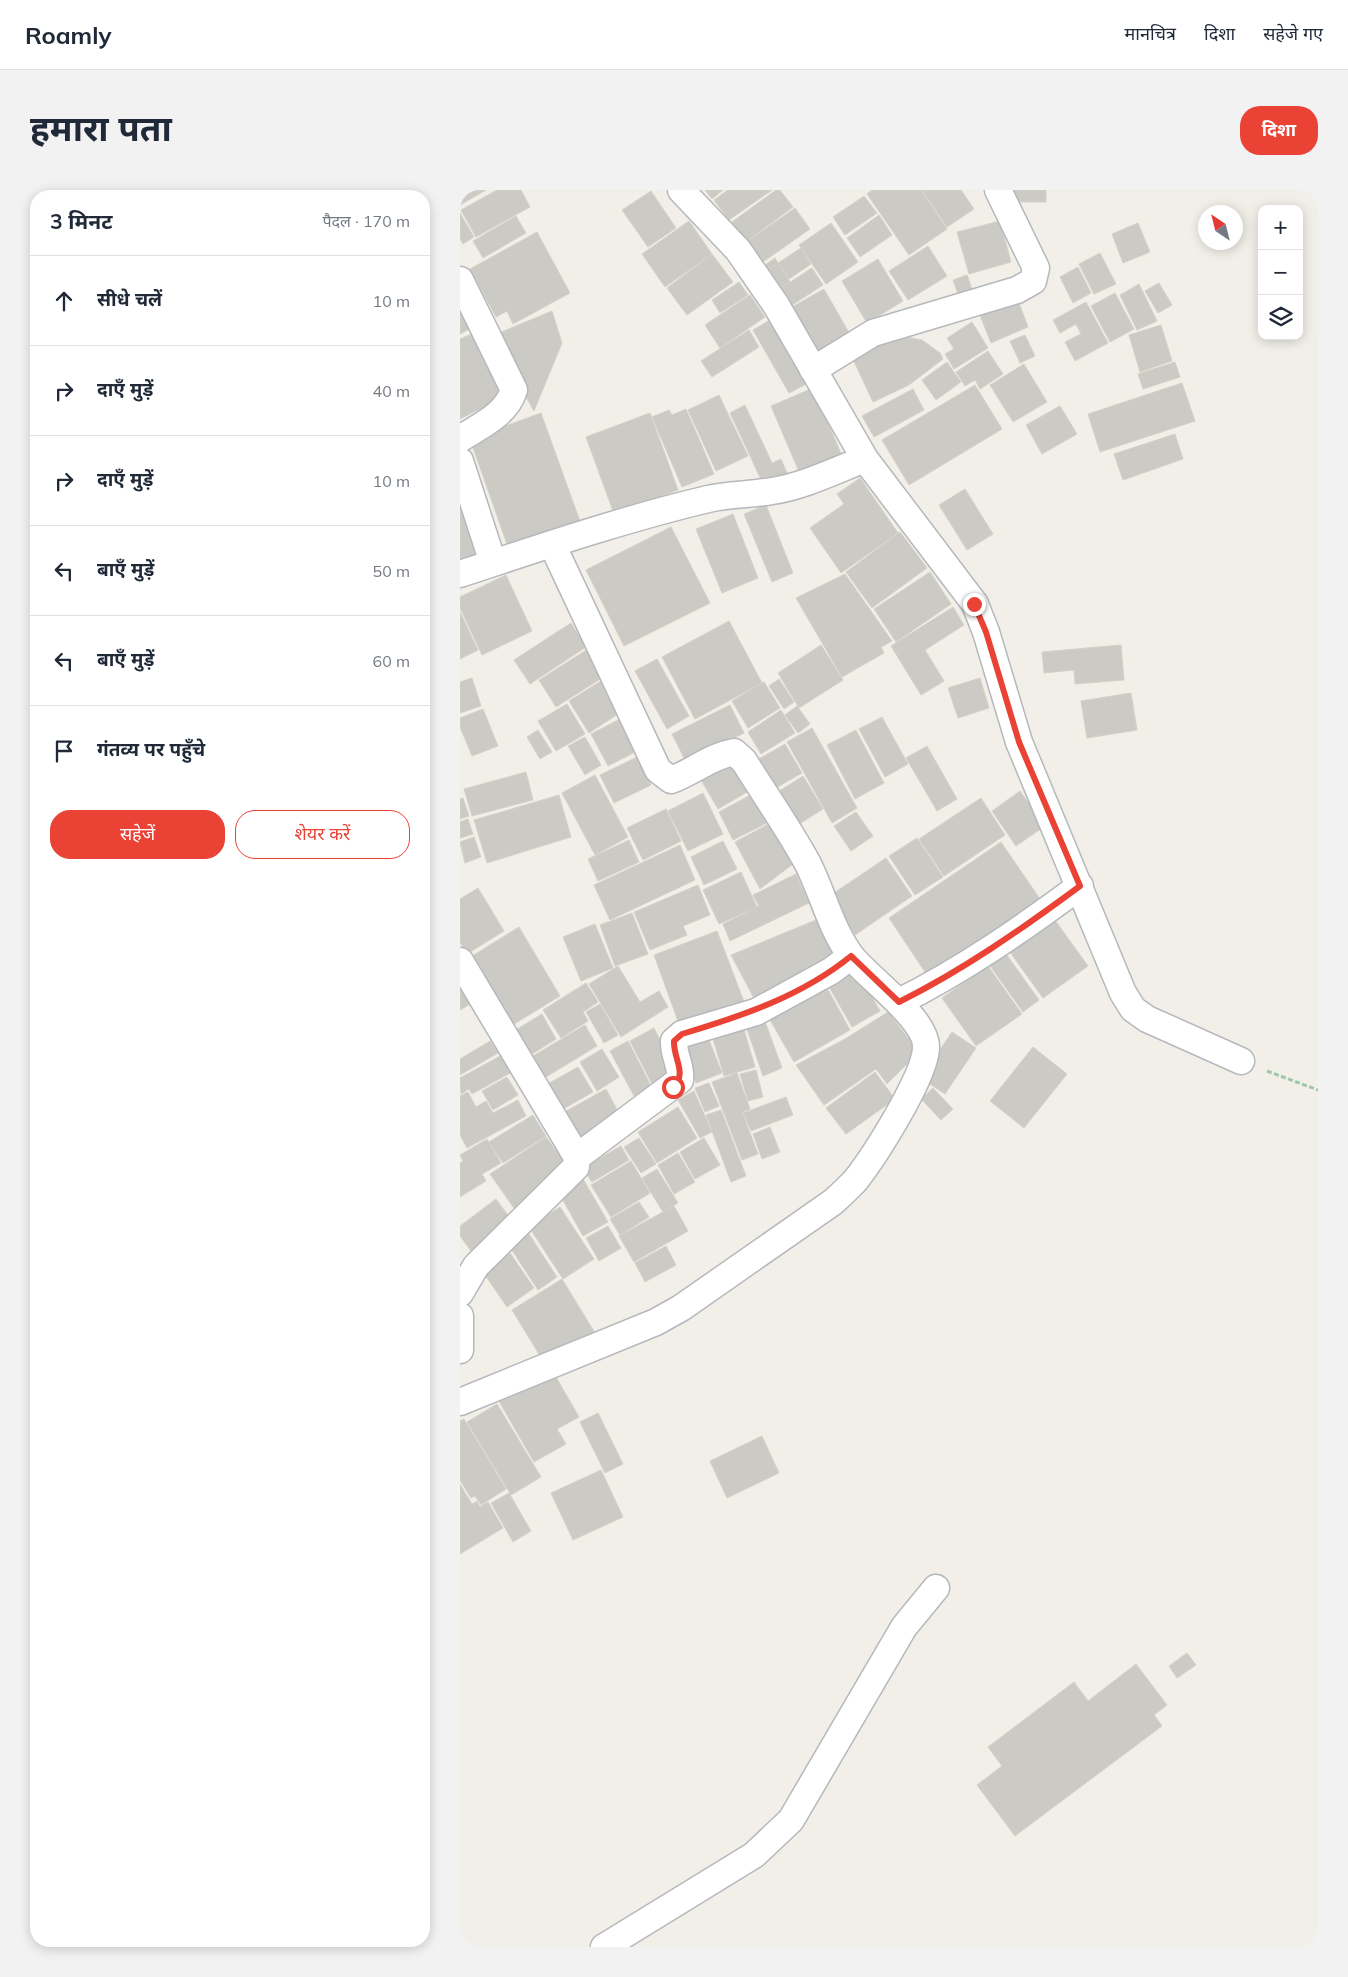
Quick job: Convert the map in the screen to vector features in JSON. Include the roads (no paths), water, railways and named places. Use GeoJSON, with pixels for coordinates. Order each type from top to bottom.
{"type":"FeatureCollection","features":[{"type":"Feature","properties":{"kind":"street"},"geometry":{"type":"LineString","coordinates":[[681,190],[738,250],[776,305],[865,458],[974,604],[986,632],[1019,742],[1123,993],[1133,1009],[1147,1019],[1241,1061]]}},
{"type":"Feature","properties":{"kind":"street"},"geometry":{"type":"LineString","coordinates":[[813,370],[873,333],[1017,290],[1033,281],[1036,268],[998,190]]}},
{"type":"Feature","properties":{"kind":"street"},"geometry":{"type":"LineString","coordinates":[[460,280],[514,390],[510,403],[498,415],[460,439]]}},
{"type":"Feature","properties":{"kind":"street"},"geometry":{"type":"LineString","coordinates":[[460,574],[552,544],[708,499],[740,493],[771,492],[799,485],[865,458]]}},
{"type":"Feature","properties":{"kind":"street"},"geometry":{"type":"LineString","coordinates":[[460,461],[493,563]]}},
{"type":"Feature","properties":{"kind":"street"},"geometry":{"type":"LineString","coordinates":[[460,1402],[656,1322],[681,1308],[834,1202],[853,1183],[868,1163],[910,1093],[922,1066],[926,1049],[925,1038],[899,1002],[851,956],[830,917],[808,863],[744,762],[734,752],[721,754],[688,774],[671,780],[658,770],[552,544]]}},
{"type":"Feature","properties":{"kind":"street"},"geometry":{"type":"LineString","coordinates":[[899,1002],[945,979],[1030,923],[1080,886]]}},
{"type":"Feature","properties":{"kind":"street"},"geometry":{"type":"LineString","coordinates":[[577,1157],[680,1080],[681,1071],[674,1052],[674,1041],[682,1034],[756,1012],[831,971],[851,956]]}},
{"type":"Feature","properties":{"kind":"street"},"geometry":{"type":"LineString","coordinates":[[460,961],[577,1157],[576,1167],[476,1266],[460,1293]]}},
{"type":"Feature","properties":{"kind":"street"},"geometry":{"type":"LineString","coordinates":[[460,1316],[460,1350]]}},
{"type":"Feature","properties":{"kind":"street"},"geometry":{"type":"LineString","coordinates":[[604,1947],[754,1855],[791,1820],[904,1627],[936,1588]]}}]}
